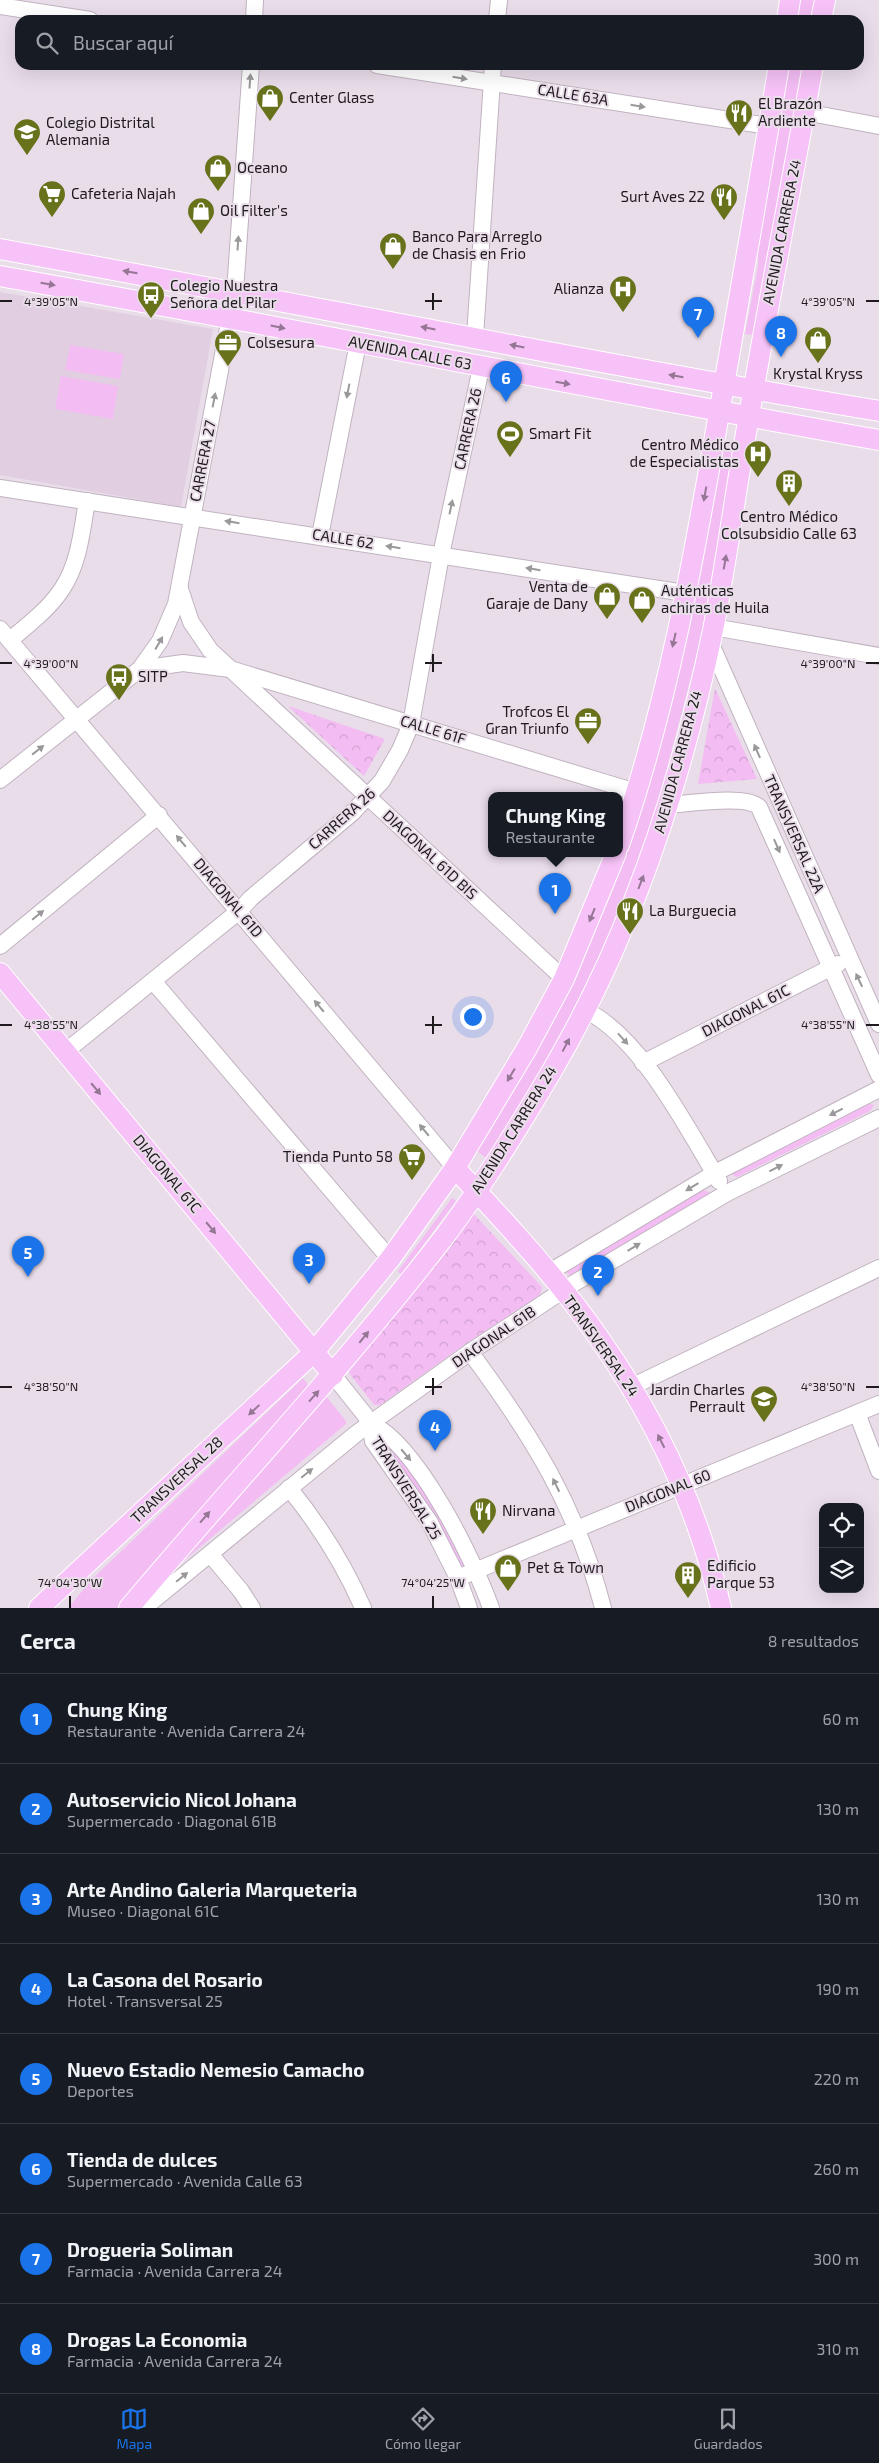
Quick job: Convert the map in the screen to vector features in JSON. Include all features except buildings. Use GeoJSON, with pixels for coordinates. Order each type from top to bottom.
{"type":"FeatureCollection","features":[{"type":"Feature","properties":{"kind":"main road"},"geometry":{"type":"LineString","coordinates":[[787,15],[790,0]]}},
{"type":"Feature","properties":{"kind":"main road"},"geometry":{"type":"LineString","coordinates":[[822,15],[825,0]]}},
{"type":"Feature","properties":{"kind":"main road","name":"AVENIDA CARRERA 24"},"geometry":{"type":"LineString","coordinates":[[623,833],[661,698],[685,593],[720,412],[778,70]]}},
{"type":"Feature","properties":{"kind":"main road","name":"AVENIDA CARRERA 24"},"geometry":{"type":"LineString","coordinates":[[333,1375],[446,1235],[476,1191],[555,1066],[585,1010],[629,913],[668,805],[712,635],[748,417],[812,70]]}},
{"type":"Feature","properties":{"kind":"main road","name":"AVENIDA CALLE 63"},"geometry":{"type":"LineString","coordinates":[[0,249],[235,291],[753,390],[879,411]]}},
{"type":"Feature","properties":{"kind":"main road","name":"AVENIDA CALLE 63"},"geometry":{"type":"LineString","coordinates":[[0,276],[230,317],[481,368],[879,440]]}},
{"type":"Feature","properties":{"kind":"main road","name":"AVENIDA CARRERA 24"},"geometry":{"type":"LineString","coordinates":[[314,1352],[390,1259],[455,1168],[527,1048],[564,979],[614,857]]}},
{"type":"Feature","properties":{"kind":"main road","name":"DIAGONAL 61C"},"geometry":{"type":"LineString","coordinates":[[0,973],[333,1375]]}},
{"type":"Feature","properties":{"kind":"main road","name":"TRANSVERSAL 24"},"geometry":{"type":"LineString","coordinates":[[455,1168],[563,1291],[598,1336],[631,1387],[662,1444],[681,1486],[700,1536],[721,1608]]}},
{"type":"Feature","properties":{"kind":"main road","name":"TRANSVERSAL 28"},"geometry":{"type":"LineString","coordinates":[[39,1608],[314,1352]]}},
{"type":"Feature","properties":{"kind":"main road"},"geometry":{"type":"LineString","coordinates":[[129,1608],[205,1518],[333,1375]]}},
{"type":"Feature","properties":{"kind":"street"},"geometry":{"type":"LineString","coordinates":[[254,15],[255,0]]}},
{"type":"Feature","properties":{"kind":"street"},"geometry":{"type":"LineString","coordinates":[[498,15],[499,0]]}},
{"type":"Feature","properties":{"kind":"street"},"geometry":{"type":"LineString","coordinates":[[1,5],[60,15]]}},
{"type":"Feature","properties":{"kind":"street","name":"CARRERA 27"},"geometry":{"type":"LineString","coordinates":[[0,780],[140,669],[160,641],[180,589],[235,291],[251,70]]}},
{"type":"Feature","properties":{"kind":"street","name":"CALLE 63A"},"geometry":{"type":"LineString","coordinates":[[409,70],[768,126]]}},
{"type":"Feature","properties":{"kind":"street"},"geometry":{"type":"LineString","coordinates":[[475,337],[493,70]]}},
{"type":"Feature","properties":{"kind":"street"},"geometry":{"type":"LineString","coordinates":[[805,112],[879,126]]}},
{"type":"Feature","properties":{"kind":"street"},"geometry":{"type":"LineString","coordinates":[[320,536],[358,343]]}},
{"type":"Feature","properties":{"kind":"street","name":"CARRERA 26"},"geometry":{"type":"LineString","coordinates":[[65,1052],[239,911],[368,797],[393,766],[411,724],[441,555],[481,368]]}},
{"type":"Feature","properties":{"kind":"street","name":"CALLE 62"},"geometry":{"type":"LineString","coordinates":[[0,488],[685,593]]}},
{"type":"Feature","properties":{"kind":"street"},"geometry":{"type":"LineString","coordinates":[[5,634],[40,615],[62,589],[80,542],[87,501]]}},
{"type":"Feature","properties":{"kind":"street","name":"DIAGONAL 61D BIS"},"geometry":{"type":"LineString","coordinates":[[180,589],[198,635],[230,669],[564,979]]}},
{"type":"Feature","properties":{"kind":"street","name":"DIAGONAL 61D"},"geometry":{"type":"LineString","coordinates":[[5,634],[455,1168]]}},
{"type":"Feature","properties":{"kind":"street"},"geometry":{"type":"LineString","coordinates":[[712,635],[879,656]]}},
{"type":"Feature","properties":{"kind":"street","name":"TRANSVERSAL 22A"},"geometry":{"type":"LineString","coordinates":[[712,635],[849,958],[879,1024]]}},
{"type":"Feature","properties":{"kind":"street","name":"CALLE 61F"},"geometry":{"type":"LineString","coordinates":[[140,669],[184,663],[230,669],[636,792]]}},
{"type":"Feature","properties":{"kind":"street","name":"TRANSVERSAL 22A"},"geometry":{"type":"LineString","coordinates":[[668,805],[740,800],[755,803],[762,813],[879,1075]]}},
{"type":"Feature","properties":{"kind":"street"},"geometry":{"type":"LineString","coordinates":[[0,946],[159,815]]}},
{"type":"Feature","properties":{"kind":"street","name":"DIAGONAL 61C"},"geometry":{"type":"LineString","coordinates":[[643,1063],[849,958]]}},
{"type":"Feature","properties":{"kind":"street"},"geometry":{"type":"LineString","coordinates":[[153,981],[390,1259]]}},
{"type":"Feature","properties":{"kind":"street"},"geometry":{"type":"LineString","coordinates":[[585,1010],[600,1017],[622,1037],[643,1063],[668,1097],[727,1194]]}},
{"type":"Feature","properties":{"kind":"street"},"geometry":{"type":"LineString","coordinates":[[548,1273],[714,1173],[879,1089]]}},
{"type":"Feature","properties":{"kind":"street","name":"DIAGONAL 61B"},"geometry":{"type":"LineString","coordinates":[[144,1608],[288,1488],[370,1423],[470,1352],[563,1291],[727,1194],[879,1118]]}},
{"type":"Feature","properties":{"kind":"street"},"geometry":{"type":"LineString","coordinates":[[631,1387],[879,1268]]}},
{"type":"Feature","properties":{"kind":"street"},"geometry":{"type":"LineString","coordinates":[[470,1352],[531,1438],[577,1529],[596,1580],[603,1608]]}},
{"type":"Feature","properties":{"kind":"street","name":"TRANSVERSAL 25"},"geometry":{"type":"LineString","coordinates":[[333,1375],[370,1423],[374,1441],[429,1521],[458,1578],[469,1608]]}},
{"type":"Feature","properties":{"kind":"street","name":"DIAGONAL 60"},"geometry":{"type":"LineString","coordinates":[[458,1578],[879,1404]]}},
{"type":"Feature","properties":{"kind":"street"},"geometry":{"type":"LineString","coordinates":[[858,1413],[879,1471]]}},
{"type":"Feature","properties":{"kind":"street","name":"TRANSVERSAL 25"},"geometry":{"type":"LineString","coordinates":[[370,1423],[382,1429],[388,1435],[432,1490],[463,1542],[491,1608]]}},
{"type":"Feature","properties":{"kind":"street"},"geometry":{"type":"LineString","coordinates":[[288,1488],[322,1530],[349,1576],[363,1608]]}},
{"type":"Feature","properties":{"kind":"street"},"geometry":{"type":"LineString","coordinates":[[210,1554],[241,1591],[252,1608]]}},
{"type":"Feature","properties":{"kind":"shaded area"},"geometry":{"type":"Polygon","coordinates":[[[0,292],[213,329],[181,507],[0,475],[0,292]]]}},
{"type":"Feature","properties":{"kind":"green space"},"geometry":{"type":"Polygon","coordinates":[[[798,0],[816,0],[813,15],[796,15],[798,0]]]}},
{"type":"Feature","properties":{"kind":"green space"},"geometry":{"type":"Polygon","coordinates":[[[786,70],[804,70],[754,335],[745,334],[758,266],[758,226],[786,70]]]}},
{"type":"Feature","properties":{"kind":"green space"},"geometry":{"type":"Polygon","coordinates":[[[70,345],[124,354],[120,379],[65,370],[70,345]]]}},
{"type":"Feature","properties":{"kind":"green space"},"geometry":{"type":"Polygon","coordinates":[[[61,376],[118,386],[113,419],[55,409],[61,376]]]}},
{"type":"Feature","properties":{"kind":"green space"},"geometry":{"type":"Polygon","coordinates":[[[721,450],[737,453],[719,562],[659,798],[626,899],[578,1002],[537,1076],[486,1158],[477,1151],[526,1071],[566,995],[612,892],[645,793],[703,561],[721,450]]]}},
{"type":"Feature","properties":{"kind":"green space"},"geometry":{"type":"Polygon","coordinates":[[[715,688],[757,779],[698,784],[715,688]]]}},
{"type":"Feature","properties":{"kind":"green space"},"geometry":{"type":"Polygon","coordinates":[[[288,706],[385,739],[364,776],[288,706]]]}},
{"type":"Feature","properties":{"kind":"green space"},"geometry":{"type":"Polygon","coordinates":[[[867,1103],[874,1105],[870,1111],[737,1177],[733,1175],[733,1172],[867,1103]]]}},
{"type":"Feature","properties":{"kind":"green space"},"geometry":{"type":"Polygon","coordinates":[[[703,1190],[709,1192],[708,1197],[572,1278],[563,1268],[703,1190]]]}},
{"type":"Feature","properties":{"kind":"green space"},"geometry":{"type":"Polygon","coordinates":[[[452,1198],[456,1201],[401,1275],[398,1271],[452,1198]]]}},
{"type":"Feature","properties":{"kind":"green space"},"geometry":{"type":"Polygon","coordinates":[[[473,1213],[542,1287],[540,1295],[464,1345],[380,1405],[374,1405],[349,1373],[350,1366],[473,1213]]]}},
{"type":"Feature","properties":{"kind":"green space"},"geometry":{"type":"Polygon","coordinates":[[[303,1378],[310,1387],[117,1608],[68,1608],[93,1578],[303,1378]]]}},
{"type":"Feature","properties":{"kind":"green space"},"geometry":{"type":"Polygon","coordinates":[[[326,1396],[346,1421],[346,1424],[180,1564],[177,1562],[323,1397],[326,1396]]]}},
{"type":"Feature","properties":{"kind":"green space"},"geometry":{"type":"Polygon","coordinates":[[[373,1432],[399,1456],[419,1482],[452,1541],[467,1571],[465,1573],[373,1432]]]}},
{"type":"Feature","properties":{"kind":"place","name":"Center Glass"},"geometry":{"type":"Point","coordinates":[270,122]}},
{"type":"Feature","properties":{"kind":"place","name":"El Brazón Ardiente"},"geometry":{"type":"Point","coordinates":[739,137]}},
{"type":"Feature","properties":{"kind":"place","name":"Colegio Distrital Alemania"},"geometry":{"type":"Point","coordinates":[27,156]}},
{"type":"Feature","properties":{"kind":"place","name":"Oceano"},"geometry":{"type":"Point","coordinates":[218,192]}},
{"type":"Feature","properties":{"kind":"place","name":"Cafeteria Najah"},"geometry":{"type":"Point","coordinates":[52,218]}},
{"type":"Feature","properties":{"kind":"place","name":"Surt Aves 22"},"geometry":{"type":"Point","coordinates":[724,221]}},
{"type":"Feature","properties":{"kind":"place","name":"Oil Filter's"},"geometry":{"type":"Point","coordinates":[201,235]}},
{"type":"Feature","properties":{"kind":"place","name":"Banco Para Arreglo de Chasis en Frio"},"geometry":{"type":"Point","coordinates":[393,270]}},
{"type":"Feature","properties":{"kind":"place","name":"Alianza"},"geometry":{"type":"Point","coordinates":[623,313]}},
{"type":"Feature","properties":{"kind":"place","name":"Colegio Nuestra Señora del Pilar"},"geometry":{"type":"Point","coordinates":[151,319]}},
{"type":"Feature","properties":{"kind":"place","name":"Drogueria Soliman"},"geometry":{"type":"Point","coordinates":[698,338]}},
{"type":"Feature","properties":{"kind":"place","name":"Drogas La Economia"},"geometry":{"type":"Point","coordinates":[781,357]}},
{"type":"Feature","properties":{"kind":"place","name":"Krystal Kryss"},"geometry":{"type":"Point","coordinates":[818,364]}},
{"type":"Feature","properties":{"kind":"place","name":"Colsesura"},"geometry":{"type":"Point","coordinates":[228,367]}},
{"type":"Feature","properties":{"kind":"place","name":"Tienda de dulces"},"geometry":{"type":"Point","coordinates":[506,402]}},
{"type":"Feature","properties":{"kind":"place","name":"Smart Fit"},"geometry":{"type":"Point","coordinates":[510,458]}},
{"type":"Feature","properties":{"kind":"place","name":"Centro Médico de Especialistas"},"geometry":{"type":"Point","coordinates":[758,478]}},
{"type":"Feature","properties":{"kind":"place","name":"Centro Médico Colsubsidio Calle 63"},"geometry":{"type":"Point","coordinates":[789,507]}},
{"type":"Feature","properties":{"kind":"place","name":"Venta de Garaje de Dany"},"geometry":{"type":"Point","coordinates":[607,620]}},
{"type":"Feature","properties":{"kind":"place","name":"Auténticas achiras de Huila"},"geometry":{"type":"Point","coordinates":[642,624]}},
{"type":"Feature","properties":{"kind":"place","name":"SITP"},"geometry":{"type":"Point","coordinates":[119,701]}},
{"type":"Feature","properties":{"kind":"place","name":"Trofcos El Gran Triunfo"},"geometry":{"type":"Point","coordinates":[588,745]}},
{"type":"Feature","properties":{"kind":"place","name":"Chung King"},"geometry":{"type":"Point","coordinates":[555,914]}},
{"type":"Feature","properties":{"kind":"place","name":"La Burguecia"},"geometry":{"type":"Point","coordinates":[630,935]}},
{"type":"Feature","properties":{"kind":"place","name":"Tienda Punto 58"},"geometry":{"type":"Point","coordinates":[412,1181]}},
{"type":"Feature","properties":{"kind":"place","name":"Nuevo Estadio Nemesio Camacho"},"geometry":{"type":"Point","coordinates":[28,1277]}},
{"type":"Feature","properties":{"kind":"place","name":"Arte Andino Galeria Marqueteria"},"geometry":{"type":"Point","coordinates":[309,1284]}},
{"type":"Feature","properties":{"kind":"place","name":"Autoservicio Nicol Johana"},"geometry":{"type":"Point","coordinates":[598,1296]}},
{"type":"Feature","properties":{"kind":"place","name":"Jardin Charles Perrault"},"geometry":{"type":"Point","coordinates":[764,1423]}},
{"type":"Feature","properties":{"kind":"place","name":"La Casona del Rosario"},"geometry":{"type":"Point","coordinates":[435,1451]}},
{"type":"Feature","properties":{"kind":"place","name":"Nirvana"},"geometry":{"type":"Point","coordinates":[483,1535]}},
{"type":"Feature","properties":{"kind":"place","name":"Pet & Town"},"geometry":{"type":"Point","coordinates":[508,1592]}},
{"type":"Feature","properties":{"kind":"place","name":"Edificio Parque 53"},"geometry":{"type":"Point","coordinates":[688,1599]}}]}
